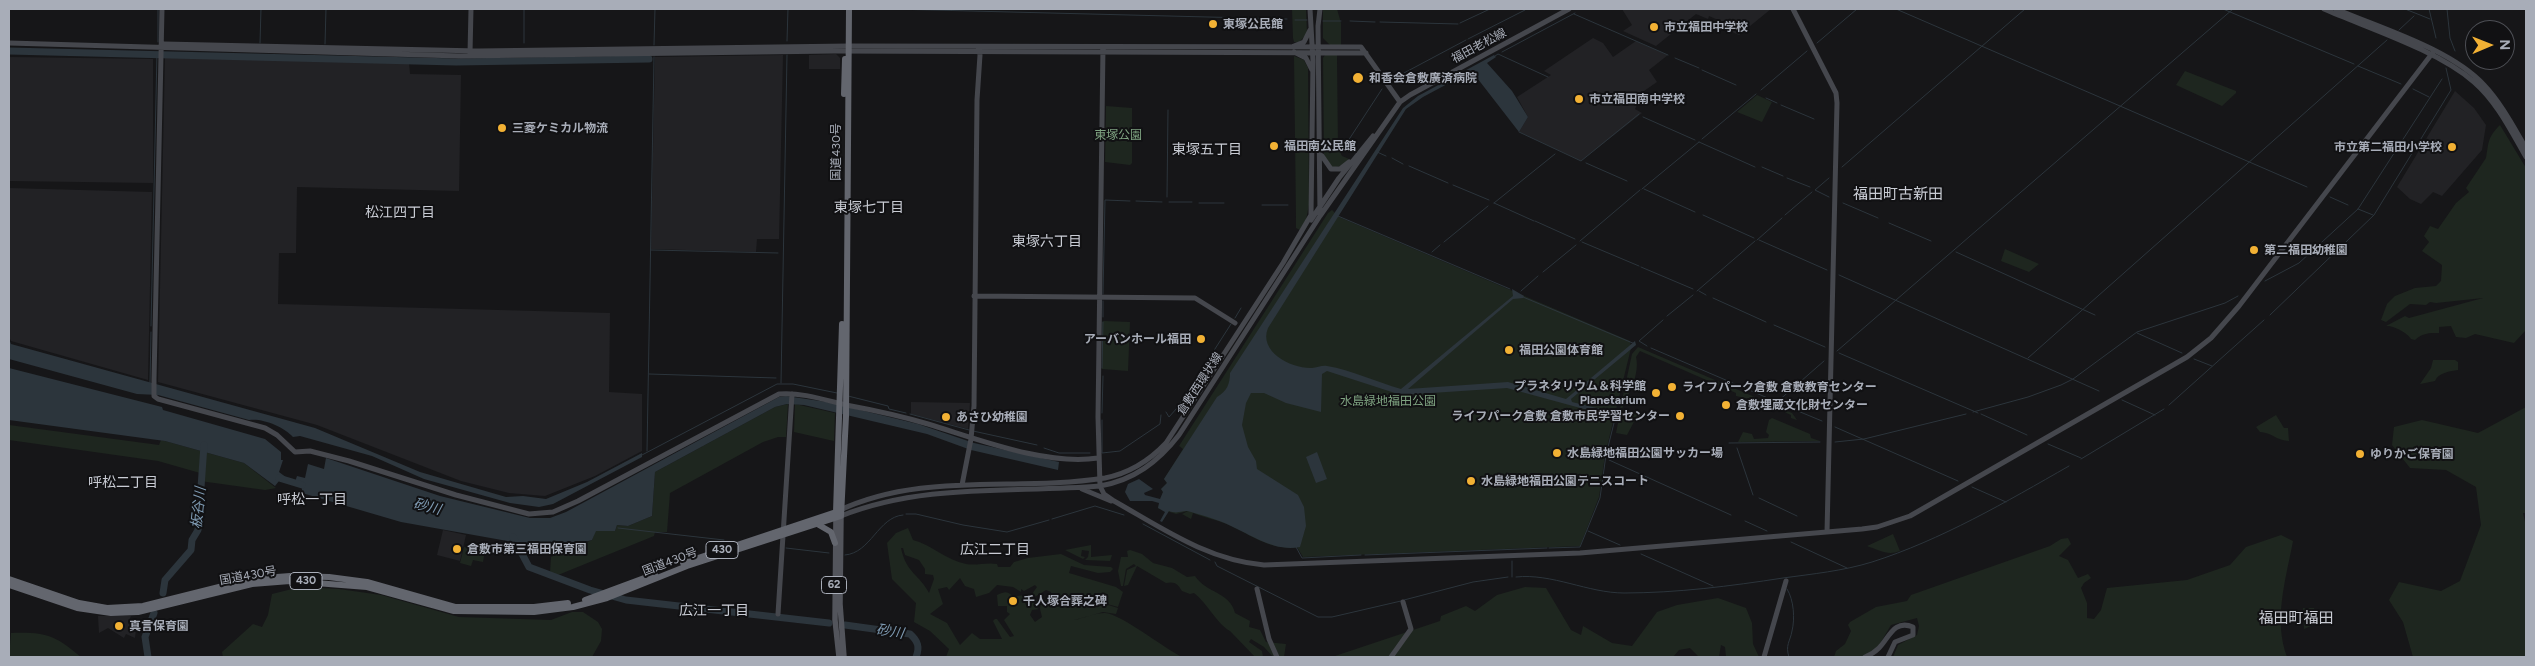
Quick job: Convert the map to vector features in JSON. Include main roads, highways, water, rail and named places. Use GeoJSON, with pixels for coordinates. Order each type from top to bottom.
{"type":"FeatureCollection","features":[{"type":"Feature","properties":{"kind":"highway","name":"国道430号"},"geometry":{"type":"LineString","coordinates":[[844,9],[847,48]]}},
{"type":"Feature","properties":{"kind":"highway","name":"国道430号"},"geometry":{"type":"LineString","coordinates":[[839,514],[843,415],[849,9]]}},
{"type":"Feature","properties":{"kind":"highway","name":"国道430号"},"geometry":{"type":"LineString","coordinates":[[783,533],[817,525],[839,514]]}},
{"type":"Feature","properties":{"kind":"highway","name":"国道430号"},"geometry":{"type":"LineString","coordinates":[[9,584],[77,608],[111,613],[138,612],[252,584],[290,581],[367,587],[432,606],[476,613],[554,610],[608,595],[839,514]]}},
{"type":"Feature","properties":{"kind":"highway"},"geometry":{"type":"LineString","coordinates":[[817,525],[829,529],[835,543]]}},
{"type":"Feature","properties":{"kind":"highway","name":"国道430号"},"geometry":{"type":"LineString","coordinates":[[9,580],[79,603],[112,608],[143,606],[251,579],[290,576],[329,577],[367,582],[455,607],[553,606],[608,595]]}},
{"type":"Feature","properties":{"kind":"main road","name":"62"},"geometry":{"type":"LineString","coordinates":[[839,514],[835,543],[835,620],[839,657]]}},
{"type":"Feature","properties":{"kind":"main road","name":"62"},"geometry":{"type":"LineString","coordinates":[[839,514],[839,584],[844,657]]}},
{"type":"Feature","properties":{"kind":"water"},"geometry":{"type":"Polygon","coordinates":[[[1494,55],[1496,57],[1487,63],[1512,91],[1528,117],[1519,132],[1474,74],[1466,74],[1423,97],[1406,109],[1268,328],[1266,337],[1268,345],[1279,357],[1295,366],[1304,368],[1325,366],[1336,368],[1401,389],[1513,296],[1512,289],[1524,296],[1523,298],[1513,299],[1408,389],[1508,382],[1566,399],[1635,341],[1636,345],[1571,399],[1572,402],[1617,413],[1617,418],[1507,388],[1401,395],[1327,371],[1322,374],[1321,412],[1286,403],[1264,393],[1251,393],[1246,403],[1242,425],[1248,447],[1256,461],[1257,469],[1298,495],[1304,507],[1306,526],[1300,547],[1291,548],[1273,545],[1222,522],[1188,511],[1169,511],[1162,522],[1160,521],[1165,512],[1158,508],[1159,503],[1152,501],[1130,501],[1125,492],[1128,484],[1139,479],[1153,489],[1144,493],[1145,495],[1160,499],[1163,492],[1161,489],[1167,483],[1164,479],[1217,397],[1226,390],[1229,384],[1230,373],[1403,108],[1418,96],[1494,55]]]}},
{"type":"Feature","properties":{"kind":"water"},"geometry":{"type":"Polygon","coordinates":[[[9,339],[11,344],[315,428],[420,472],[506,497],[523,496],[546,499],[587,482],[642,453],[642,457],[553,504],[539,507],[510,503],[424,479],[372,456],[300,436],[293,437],[284,430],[267,422],[249,420],[158,395],[137,394],[9,359],[9,339]]]}},
{"type":"Feature","properties":{"kind":"water"},"geometry":{"type":"Polygon","coordinates":[[[9,368],[162,407],[163,410],[265,439],[281,452],[281,460],[283,460],[279,472],[287,478],[286,482],[279,481],[275,486],[244,463],[165,441],[9,420],[9,368]]]}},
{"type":"Feature","properties":{"kind":"water"},"geometry":{"type":"Polygon","coordinates":[[[786,396],[827,402],[918,424],[974,443],[1059,462],[1058,470],[971,450],[927,434],[804,405],[787,404],[775,407],[655,472],[652,516],[628,526],[617,525],[615,531],[596,531],[592,540],[559,553],[513,542],[401,522],[302,493],[302,487],[294,485],[297,476],[305,478],[308,464],[324,469],[326,458],[440,496],[530,518],[550,518],[566,512],[779,397],[786,396]]]}},
{"type":"Feature","properties":{"kind":"water"},"geometry":{"type":"Polygon","coordinates":[[[1317,452],[1327,479],[1316,483],[1306,457],[1317,452]]]}},
{"type":"Feature","properties":{"kind":"waterway"},"geometry":{"type":"LineString","coordinates":[[158,9],[158,42]]}},
{"type":"Feature","properties":{"kind":"waterway"},"geometry":{"type":"LineString","coordinates":[[260,43],[261,9]]}},
{"type":"Feature","properties":{"kind":"waterway"},"geometry":{"type":"LineString","coordinates":[[325,44],[326,9]]}},
{"type":"Feature","properties":{"kind":"waterway"},"geometry":{"type":"LineString","coordinates":[[524,9],[524,43]]}},
{"type":"Feature","properties":{"kind":"waterway"},"geometry":{"type":"LineString","coordinates":[[654,45],[655,9]]}},
{"type":"Feature","properties":{"kind":"waterway"},"geometry":{"type":"LineString","coordinates":[[787,41],[788,9]]}},
{"type":"Feature","properties":{"kind":"waterway"},"geometry":{"type":"LineString","coordinates":[[892,9],[1287,19]]}},
{"type":"Feature","properties":{"kind":"waterway"},"geometry":{"type":"LineString","coordinates":[[1460,23],[1490,9]]}},
{"type":"Feature","properties":{"kind":"waterway"},"geometry":{"type":"LineString","coordinates":[[1817,43],[1857,9]]}},
{"type":"Feature","properties":{"kind":"waterway"},"geometry":{"type":"LineString","coordinates":[[1896,9],[2307,187]]}},
{"type":"Feature","properties":{"kind":"waterway"},"geometry":{"type":"LineString","coordinates":[[1842,167],[2025,9]]}},
{"type":"Feature","properties":{"kind":"waterway"},"geometry":{"type":"LineString","coordinates":[[2223,9],[2354,64]]}},
{"type":"Feature","properties":{"kind":"waterway"},"geometry":{"type":"LineString","coordinates":[[1837,351],[2233,9]]}},
{"type":"Feature","properties":{"kind":"waterway"},"geometry":{"type":"LineString","coordinates":[[2405,9],[2430,19]]}},
{"type":"Feature","properties":{"kind":"waterway"},"geometry":{"type":"LineString","coordinates":[[2429,9],[2436,38]]}},
{"type":"Feature","properties":{"kind":"waterway"},"geometry":{"type":"LineString","coordinates":[[2447,9],[2450,38],[2455,51]]}},
{"type":"Feature","properties":{"kind":"waterway"},"geometry":{"type":"LineString","coordinates":[[1468,39],[1525,10]]}},
{"type":"Feature","properties":{"kind":"waterway"},"geometry":{"type":"LineString","coordinates":[[1502,52],[1575,13]]}},
{"type":"Feature","properties":{"kind":"waterway"},"geometry":{"type":"LineString","coordinates":[[1574,14],[1668,55]]}},
{"type":"Feature","properties":{"kind":"waterway"},"geometry":{"type":"LineString","coordinates":[[2399,30],[2414,16]]}},
{"type":"Feature","properties":{"kind":"waterway"},"geometry":{"type":"LineString","coordinates":[[1295,20],[1307,20]]}},
{"type":"Feature","properties":{"kind":"waterway"},"geometry":{"type":"LineString","coordinates":[[1323,21],[1341,21]]}},
{"type":"Feature","properties":{"kind":"waterway"},"geometry":{"type":"LineString","coordinates":[[1350,21],[1375,22]]}},
{"type":"Feature","properties":{"kind":"waterway"},"geometry":{"type":"LineString","coordinates":[[1380,22],[1458,24]]}},
{"type":"Feature","properties":{"kind":"waterway"},"geometry":{"type":"LineString","coordinates":[[1404,73],[1466,40]]}},
{"type":"Feature","properties":{"kind":"waterway"},"geometry":{"type":"LineString","coordinates":[[2028,358],[2387,40]]}},
{"type":"Feature","properties":{"kind":"waterway"},"geometry":{"type":"LineString","coordinates":[[9,51],[456,62],[649,59]]}},
{"type":"Feature","properties":{"kind":"waterway"},"geometry":{"type":"LineString","coordinates":[[1761,90],[1807,51]]}},
{"type":"Feature","properties":{"kind":"waterway"},"geometry":{"type":"LineString","coordinates":[[151,326],[157,52]]}},
{"type":"Feature","properties":{"kind":"waterway"},"geometry":{"type":"LineString","coordinates":[[1495,56],[1498,54],[1548,77]]}},
{"type":"Feature","properties":{"kind":"waterway"},"geometry":{"type":"LineString","coordinates":[[781,383],[787,55]]}},
{"type":"Feature","properties":{"kind":"waterway"},"geometry":{"type":"LineString","coordinates":[[647,451],[654,57]]}},
{"type":"Feature","properties":{"kind":"waterway"},"geometry":{"type":"LineString","coordinates":[[1675,58],[1699,68]]}},
{"type":"Feature","properties":{"kind":"waterway"},"geometry":{"type":"LineString","coordinates":[[2358,66],[2401,84]]}},
{"type":"Feature","properties":{"kind":"waterway"},"geometry":{"type":"LineString","coordinates":[[2270,315],[2374,215],[2451,90],[2446,68]]}},
{"type":"Feature","properties":{"kind":"waterway"},"geometry":{"type":"LineString","coordinates":[[1702,70],[1736,85]]}},
{"type":"Feature","properties":{"kind":"waterway"},"geometry":{"type":"LineString","coordinates":[[1389,79],[1400,74]]}},
{"type":"Feature","properties":{"kind":"waterway"},"geometry":{"type":"LineString","coordinates":[[2265,281],[2299,263],[2358,209],[2442,79]]}},
{"type":"Feature","properties":{"kind":"waterway"},"geometry":{"type":"LineString","coordinates":[[1345,141],[1348,141],[1382,89]]}},
{"type":"Feature","properties":{"kind":"waterway"},"geometry":{"type":"LineString","coordinates":[[2413,89],[2429,97]]}},
{"type":"Feature","properties":{"kind":"waterway"},"geometry":{"type":"LineString","coordinates":[[1702,139],[1756,94]]}},
{"type":"Feature","properties":{"kind":"waterway"},"geometry":{"type":"LineString","coordinates":[[1766,98],[1777,103]]}},
{"type":"Feature","properties":{"kind":"waterway"},"geometry":{"type":"LineString","coordinates":[[1781,105],[1814,119]]}},
{"type":"Feature","properties":{"kind":"waterway"},"geometry":{"type":"LineString","coordinates":[[1167,197],[1168,110]]}},
{"type":"Feature","properties":{"kind":"waterway"},"geometry":{"type":"LineString","coordinates":[[1519,132],[1581,161],[1639,114]]}},
{"type":"Feature","properties":{"kind":"waterway"},"geometry":{"type":"LineString","coordinates":[[1643,117],[1695,140]]}},
{"type":"Feature","properties":{"kind":"waterway"},"geometry":{"type":"LineString","coordinates":[[1295,142],[1308,142]]}},
{"type":"Feature","properties":{"kind":"waterway"},"geometry":{"type":"LineString","coordinates":[[1325,142],[1334,142]]}},
{"type":"Feature","properties":{"kind":"waterway"},"geometry":{"type":"LineString","coordinates":[[1699,142],[1755,167]]}},
{"type":"Feature","properties":{"kind":"waterway"},"geometry":{"type":"LineString","coordinates":[[1642,189],[1699,142]]}},
{"type":"Feature","properties":{"kind":"waterway"},"geometry":{"type":"LineString","coordinates":[[1377,152],[1386,156]]}},
{"type":"Feature","properties":{"kind":"waterway"},"geometry":{"type":"LineString","coordinates":[[1494,203],[1555,154]]}},
{"type":"Feature","properties":{"kind":"waterway"},"geometry":{"type":"LineString","coordinates":[[1392,158],[1403,164]]}},
{"type":"Feature","properties":{"kind":"waterway"},"geometry":{"type":"LineString","coordinates":[[1586,163],[1627,181]]}},
{"type":"Feature","properties":{"kind":"waterway"},"geometry":{"type":"LineString","coordinates":[[1409,166],[1448,183]]}},
{"type":"Feature","properties":{"kind":"waterway"},"geometry":{"type":"LineString","coordinates":[[1762,167],[1783,176]]}},
{"type":"Feature","properties":{"kind":"waterway"},"geometry":{"type":"LineString","coordinates":[[1787,178],[1810,187]]}},
{"type":"Feature","properties":{"kind":"waterway"},"geometry":{"type":"LineString","coordinates":[[1829,178],[1815,190],[1829,197]]}},
{"type":"Feature","properties":{"kind":"waterway"},"geometry":{"type":"LineString","coordinates":[[1453,185],[1489,200]]}},
{"type":"Feature","properties":{"kind":"waterway"},"geometry":{"type":"LineString","coordinates":[[1644,189],[1695,212]]}},
{"type":"Feature","properties":{"kind":"waterway"},"geometry":{"type":"LineString","coordinates":[[1580,241],[1640,190]]}},
{"type":"Feature","properties":{"kind":"waterway"},"geometry":{"type":"LineString","coordinates":[[1785,215],[1812,192]]}},
{"type":"Feature","properties":{"kind":"waterway"},"geometry":{"type":"LineString","coordinates":[[2330,197],[2348,205]]}},
{"type":"Feature","properties":{"kind":"waterway"},"geometry":{"type":"LineString","coordinates":[[1103,294],[1105,200],[1130,201]]}},
{"type":"Feature","properties":{"kind":"waterway"},"geometry":{"type":"LineString","coordinates":[[1136,201],[1162,202]]}},
{"type":"Feature","properties":{"kind":"waterway"},"geometry":{"type":"LineString","coordinates":[[1169,202],[1192,202]]}},
{"type":"Feature","properties":{"kind":"waterway"},"geometry":{"type":"LineString","coordinates":[[1199,203],[1224,203]]}},
{"type":"Feature","properties":{"kind":"waterway"},"geometry":{"type":"LineString","coordinates":[[1494,203],[1534,221]]}},
{"type":"Feature","properties":{"kind":"waterway"},"geometry":{"type":"LineString","coordinates":[[1843,203],[1878,218]]}},
{"type":"Feature","properties":{"kind":"waterway"},"geometry":{"type":"LineString","coordinates":[[1262,205],[1288,205]]}},
{"type":"Feature","properties":{"kind":"waterway"},"geometry":{"type":"LineString","coordinates":[[1444,242],[1488,206]]}},
{"type":"Feature","properties":{"kind":"waterway"},"geometry":{"type":"LineString","coordinates":[[2358,209],[2373,215]]}},
{"type":"Feature","properties":{"kind":"waterway"},"geometry":{"type":"LineString","coordinates":[[1703,215],[1754,238]]}},
{"type":"Feature","properties":{"kind":"waterway"},"geometry":{"type":"LineString","coordinates":[[1338,216],[1510,289]]}},
{"type":"Feature","properties":{"kind":"waterway"},"geometry":{"type":"LineString","coordinates":[[1757,240],[1782,218]]}},
{"type":"Feature","properties":{"kind":"waterway"},"geometry":{"type":"LineString","coordinates":[[1535,221],[1575,239]]}},
{"type":"Feature","properties":{"kind":"waterway"},"geometry":{"type":"LineString","coordinates":[[1889,223],[1931,241]]}},
{"type":"Feature","properties":{"kind":"waterway"},"geometry":{"type":"LineString","coordinates":[[1759,240],[1827,270]]}},
{"type":"Feature","properties":{"kind":"waterway"},"geometry":{"type":"LineString","coordinates":[[1697,291],[1755,241]]}},
{"type":"Feature","properties":{"kind":"waterway"},"geometry":{"type":"LineString","coordinates":[[1582,242],[1639,266]]}},
{"type":"Feature","properties":{"kind":"waterway"},"geometry":{"type":"LineString","coordinates":[[1432,252],[1440,245]]}},
{"type":"Feature","properties":{"kind":"waterway"},"geometry":{"type":"LineString","coordinates":[[1543,272],[1576,245]]}},
{"type":"Feature","properties":{"kind":"waterway"},"geometry":{"type":"LineString","coordinates":[[651,250],[778,253]]}},
{"type":"Feature","properties":{"kind":"waterway"},"geometry":{"type":"LineString","coordinates":[[1956,252],[2095,315]]}},
{"type":"Feature","properties":{"kind":"waterway"},"geometry":{"type":"LineString","coordinates":[[1641,267],[1693,289]]}},
{"type":"Feature","properties":{"kind":"waterway"},"geometry":{"type":"LineString","coordinates":[[1839,275],[2099,391]]}},
{"type":"Feature","properties":{"kind":"waterway"},"geometry":{"type":"LineString","coordinates":[[1521,291],[1538,276]]}},
{"type":"Feature","properties":{"kind":"waterway"},"geometry":{"type":"LineString","coordinates":[[1699,291],[1706,295]]}},
{"type":"Feature","properties":{"kind":"waterway"},"geometry":{"type":"LineString","coordinates":[[1667,316],[1693,295]]}},
{"type":"Feature","properties":{"kind":"waterway"},"geometry":{"type":"LineString","coordinates":[[1973,412],[2028,397],[2061,385],[2073,379],[2137,332],[2225,303],[2238,296]]}},
{"type":"Feature","properties":{"kind":"waterway"},"geometry":{"type":"LineString","coordinates":[[1523,297],[1635,344]]}},
{"type":"Feature","properties":{"kind":"waterway"},"geometry":{"type":"LineString","coordinates":[[1713,298],[1766,322]]}},
{"type":"Feature","properties":{"kind":"waterway"},"geometry":{"type":"LineString","coordinates":[[1103,301],[1103,317]]}},
{"type":"Feature","properties":{"kind":"waterway"},"geometry":{"type":"LineString","coordinates":[[1235,318],[1241,308]]}},
{"type":"Feature","properties":{"kind":"waterway"},"geometry":{"type":"LineString","coordinates":[[1647,346],[1639,341],[1663,320]]}},
{"type":"Feature","properties":{"kind":"waterway"},"geometry":{"type":"LineString","coordinates":[[2169,405],[2264,320]]}},
{"type":"Feature","properties":{"kind":"waterway"},"geometry":{"type":"LineString","coordinates":[[1102,368],[1103,322]]}},
{"type":"Feature","properties":{"kind":"waterway"},"geometry":{"type":"LineString","coordinates":[[1166,412],[1169,417],[1177,408],[1231,324]]}},
{"type":"Feature","properties":{"kind":"waterway"},"geometry":{"type":"LineString","coordinates":[[1774,325],[1825,347]]}},
{"type":"Feature","properties":{"kind":"waterway"},"geometry":{"type":"LineString","coordinates":[[150,384],[151,332]]}},
{"type":"Feature","properties":{"kind":"waterway"},"geometry":{"type":"LineString","coordinates":[[2137,333],[2182,353]]}},
{"type":"Feature","properties":{"kind":"waterway"},"geometry":{"type":"LineString","coordinates":[[1651,348],[1777,402]]}},
{"type":"Feature","properties":{"kind":"waterway"},"geometry":{"type":"LineString","coordinates":[[1839,353],[1978,413]]}},
{"type":"Feature","properties":{"kind":"waterway"},"geometry":{"type":"LineString","coordinates":[[2194,359],[2212,366]]}},
{"type":"Feature","properties":{"kind":"waterway"},"geometry":{"type":"LineString","coordinates":[[1777,402],[1824,361]]}},
{"type":"Feature","properties":{"kind":"waterway"},"geometry":{"type":"LineString","coordinates":[[649,374],[776,378]]}},
{"type":"Feature","properties":{"kind":"waterway"},"geometry":{"type":"LineString","coordinates":[[1102,413],[1103,376]]}},
{"type":"Feature","properties":{"kind":"waterway"},"geometry":{"type":"LineString","coordinates":[[642,455],[777,384],[793,384],[837,393]]}},
{"type":"Feature","properties":{"kind":"waterway"},"geometry":{"type":"LineString","coordinates":[[848,396],[888,406],[889,409],[906,413]]}},
{"type":"Feature","properties":{"kind":"waterway"},"geometry":{"type":"LineString","coordinates":[[2122,400],[2155,415]]}},
{"type":"Feature","properties":{"kind":"waterway"},"geometry":{"type":"LineString","coordinates":[[1781,404],[1822,421]]}},
{"type":"Feature","properties":{"kind":"waterway"},"geometry":{"type":"LineString","coordinates":[[2081,459],[2164,409]]}},
{"type":"Feature","properties":{"kind":"waterway"},"geometry":{"type":"LineString","coordinates":[[910,414],[969,430]]}},
{"type":"Feature","properties":{"kind":"waterway"},"geometry":{"type":"LineString","coordinates":[[1835,442],[1864,439],[1966,414]]}},
{"type":"Feature","properties":{"kind":"waterway"},"geometry":{"type":"LineString","coordinates":[[1981,414],[2027,435]]}},
{"type":"Feature","properties":{"kind":"waterway"},"geometry":{"type":"LineString","coordinates":[[1102,420],[1102,453],[1120,451],[1160,424],[1161,415]]}},
{"type":"Feature","properties":{"kind":"waterway"},"geometry":{"type":"LineString","coordinates":[[1549,548],[1580,547],[1600,498],[1606,455],[1615,419]]}},
{"type":"Feature","properties":{"kind":"waterway"},"geometry":{"type":"LineString","coordinates":[[1835,427],[1958,481]]}},
{"type":"Feature","properties":{"kind":"waterway"},"geometry":{"type":"LineString","coordinates":[[973,431],[1037,445]]}},
{"type":"Feature","properties":{"kind":"waterway"},"geometry":{"type":"LineString","coordinates":[[1729,443],[1820,442]]}},
{"type":"Feature","properties":{"kind":"waterway"},"geometry":{"type":"LineString","coordinates":[[2048,444],[2081,458]]}},
{"type":"Feature","properties":{"kind":"waterway","name":"板谷川"},"geometry":{"type":"LineString","coordinates":[[163,593],[165,580],[191,550],[192,540],[198,530],[204,445]]}},
{"type":"Feature","properties":{"kind":"waterway"},"geometry":{"type":"LineString","coordinates":[[1044,448],[1059,453],[1090,453]]}},
{"type":"Feature","properties":{"kind":"waterway"},"geometry":{"type":"LineString","coordinates":[[1737,448],[1753,495]]}},
{"type":"Feature","properties":{"kind":"waterway"},"geometry":{"type":"LineString","coordinates":[[1609,460],[1731,515]]}},
{"type":"Feature","properties":{"kind":"waterway"},"geometry":{"type":"LineString","coordinates":[[1516,577],[1556,580],[1610,592],[1644,593],[1724,586],[1850,568],[1923,543],[1997,506],[2069,466]]}},
{"type":"Feature","properties":{"kind":"waterway","name":"砂川"},"geometry":{"type":"LineString","coordinates":[[279,478],[302,485]]}},
{"type":"Feature","properties":{"kind":"waterway"},"geometry":{"type":"LineString","coordinates":[[1972,487],[2006,502]]}},
{"type":"Feature","properties":{"kind":"waterway"},"geometry":{"type":"LineString","coordinates":[[1759,498],[1797,516]]}},
{"type":"Feature","properties":{"kind":"waterway"},"geometry":{"type":"LineString","coordinates":[[1052,519],[1095,506],[1124,515]]}},
{"type":"Feature","properties":{"kind":"waterway"},"geometry":{"type":"LineString","coordinates":[[906,514],[916,514],[963,525],[1007,532],[1049,520]]}},
{"type":"Feature","properties":{"kind":"waterway"},"geometry":{"type":"LineString","coordinates":[[845,555],[854,553],[862,548],[887,522],[894,517],[903,515]]}},
{"type":"Feature","properties":{"kind":"waterway"},"geometry":{"type":"LineString","coordinates":[[1745,521],[1767,531]]}},
{"type":"Feature","properties":{"kind":"waterway"},"geometry":{"type":"LineString","coordinates":[[1143,524],[1210,560]]}},
{"type":"Feature","properties":{"kind":"waterway"},"geometry":{"type":"LineString","coordinates":[[618,528],[724,540]]}},
{"type":"Feature","properties":{"kind":"waterway"},"geometry":{"type":"LineString","coordinates":[[1588,531],[1620,545]]}},
{"type":"Feature","properties":{"kind":"waterway","name":"砂川"},"geometry":{"type":"LineString","coordinates":[[513,537],[529,567],[590,590],[626,600],[829,623]]}},
{"type":"Feature","properties":{"kind":"waterway"},"geometry":{"type":"LineString","coordinates":[[1791,542],[1847,568]]}},
{"type":"Feature","properties":{"kind":"waterway"},"geometry":{"type":"LineString","coordinates":[[1296,547],[1302,558],[1361,555]]}},
{"type":"Feature","properties":{"kind":"waterway"},"geometry":{"type":"LineString","coordinates":[[786,548],[829,553]]}},
{"type":"Feature","properties":{"kind":"waterway"},"geometry":{"type":"LineString","coordinates":[[1365,555],[1547,548]]}},
{"type":"Feature","properties":{"kind":"waterway"},"geometry":{"type":"LineString","coordinates":[[1641,554],[1713,586]]}},
{"type":"Feature","properties":{"kind":"waterway"},"geometry":{"type":"LineString","coordinates":[[1512,561],[1512,577]]}},
{"type":"Feature","properties":{"kind":"waterway"},"geometry":{"type":"LineString","coordinates":[[1215,562],[1217,566],[1318,617],[1332,617],[1401,601]]}},
{"type":"Feature","properties":{"kind":"waterway"},"geometry":{"type":"LineString","coordinates":[[1404,600],[1473,582],[1508,577]]}},
{"type":"Feature","properties":{"kind":"waterway"},"geometry":{"type":"LineString","coordinates":[[1787,589],[1794,615],[1788,646],[1789,657]]}},
{"type":"Feature","properties":{"kind":"waterway","name":"板谷川"},"geometry":{"type":"LineString","coordinates":[[148,657],[145,637],[154,613]]}},
{"type":"Feature","properties":{"kind":"waterway","name":"砂川"},"geometry":{"type":"LineString","coordinates":[[845,625],[910,634],[918,644],[916,657]]}},
{"type":"Feature","properties":{"kind":"place","name":"東塚公民館"},"geometry":{"type":"Point","coordinates":[1213,24]}},
{"type":"Feature","properties":{"kind":"place","name":"市立福田中学校"},"geometry":{"type":"Point","coordinates":[1654,27]}},
{"type":"Feature","properties":{"kind":"place","name":"和香会倉敷廣済病院"},"geometry":{"type":"Point","coordinates":[1358,78]}},
{"type":"Feature","properties":{"kind":"place","name":"市立福田南中学校"},"geometry":{"type":"Point","coordinates":[1579,99]}},
{"type":"Feature","properties":{"kind":"place","name":"三菱ケミカル物流"},"geometry":{"type":"Point","coordinates":[502,128]}},
{"type":"Feature","properties":{"kind":"place","name":"福田南公民館"},"geometry":{"type":"Point","coordinates":[1274,146]}},
{"type":"Feature","properties":{"kind":"place","name":"市立第二福田小学校"},"geometry":{"type":"Point","coordinates":[2452,147]}},
{"type":"Feature","properties":{"kind":"place","name":"第二福田幼稚園"},"geometry":{"type":"Point","coordinates":[2254,250]}},
{"type":"Feature","properties":{"kind":"place","name":"アーバンホール福田"},"geometry":{"type":"Point","coordinates":[1201,339]}},
{"type":"Feature","properties":{"kind":"place","name":"福田公園体育館"},"geometry":{"type":"Point","coordinates":[1509,350]}},
{"type":"Feature","properties":{"kind":"place","name":"ライフパーク倉敷 倉敷教育センター"},"geometry":{"type":"Point","coordinates":[1672,387]}},
{"type":"Feature","properties":{"kind":"place","name":"プラネタリウム＆科学館 Planetarium"},"geometry":{"type":"Point","coordinates":[1656,393]}},
{"type":"Feature","properties":{"kind":"place","name":"倉敷埋蔵文化財センター"},"geometry":{"type":"Point","coordinates":[1726,405]}},
{"type":"Feature","properties":{"kind":"place","name":"ライフパーク倉敷 倉敷市民学習センター"},"geometry":{"type":"Point","coordinates":[1680,416]}},
{"type":"Feature","properties":{"kind":"place","name":"あさひ幼稚園"},"geometry":{"type":"Point","coordinates":[946,417]}},
{"type":"Feature","properties":{"kind":"place","name":"水島緑地福田公園サッカー場"},"geometry":{"type":"Point","coordinates":[1557,453]}},
{"type":"Feature","properties":{"kind":"place","name":"ゆりかご保育園"},"geometry":{"type":"Point","coordinates":[2360,454]}},
{"type":"Feature","properties":{"kind":"place","name":"水島緑地福田公園テニスコート"},"geometry":{"type":"Point","coordinates":[1471,481]}},
{"type":"Feature","properties":{"kind":"place","name":"倉敷市第三福田保育園"},"geometry":{"type":"Point","coordinates":[457,549]}},
{"type":"Feature","properties":{"kind":"place","name":"千人塚合葬之碑"},"geometry":{"type":"Point","coordinates":[1013,601]}},
{"type":"Feature","properties":{"kind":"place","name":"真言保育園"},"geometry":{"type":"Point","coordinates":[119,626]}},
{"type":"Feature","properties":{"kind":"district","name":"東塚五丁目"},"geometry":{"type":"Point","coordinates":[1207,150]}},
{"type":"Feature","properties":{"kind":"district","name":"福田町古新田"},"geometry":{"type":"Point","coordinates":[1898,195]}},
{"type":"Feature","properties":{"kind":"district","name":"東塚七丁目"},"geometry":{"type":"Point","coordinates":[869,208]}},
{"type":"Feature","properties":{"kind":"district","name":"松江四丁目"},"geometry":{"type":"Point","coordinates":[400,213]}},
{"type":"Feature","properties":{"kind":"district","name":"東塚六丁目"},"geometry":{"type":"Point","coordinates":[1047,242]}},
{"type":"Feature","properties":{"kind":"district","name":"呼松二丁目"},"geometry":{"type":"Point","coordinates":[123,483]}},
{"type":"Feature","properties":{"kind":"district","name":"呼松一丁目"},"geometry":{"type":"Point","coordinates":[312,500]}},
{"type":"Feature","properties":{"kind":"district","name":"広江二丁目"},"geometry":{"type":"Point","coordinates":[995,550]}},
{"type":"Feature","properties":{"kind":"district","name":"広江一丁目"},"geometry":{"type":"Point","coordinates":[714,611]}},
{"type":"Feature","properties":{"kind":"district","name":"福田町福田"},"geometry":{"type":"Point","coordinates":[2296,619]}},
{"type":"Feature","properties":{"kind":"park label","name":"東塚公園"},"geometry":{"type":"Point","coordinates":[1118,135]}},
{"type":"Feature","properties":{"kind":"park label","name":"水島緑地福田公園"},"geometry":{"type":"Point","coordinates":[1388,401]}}]}
